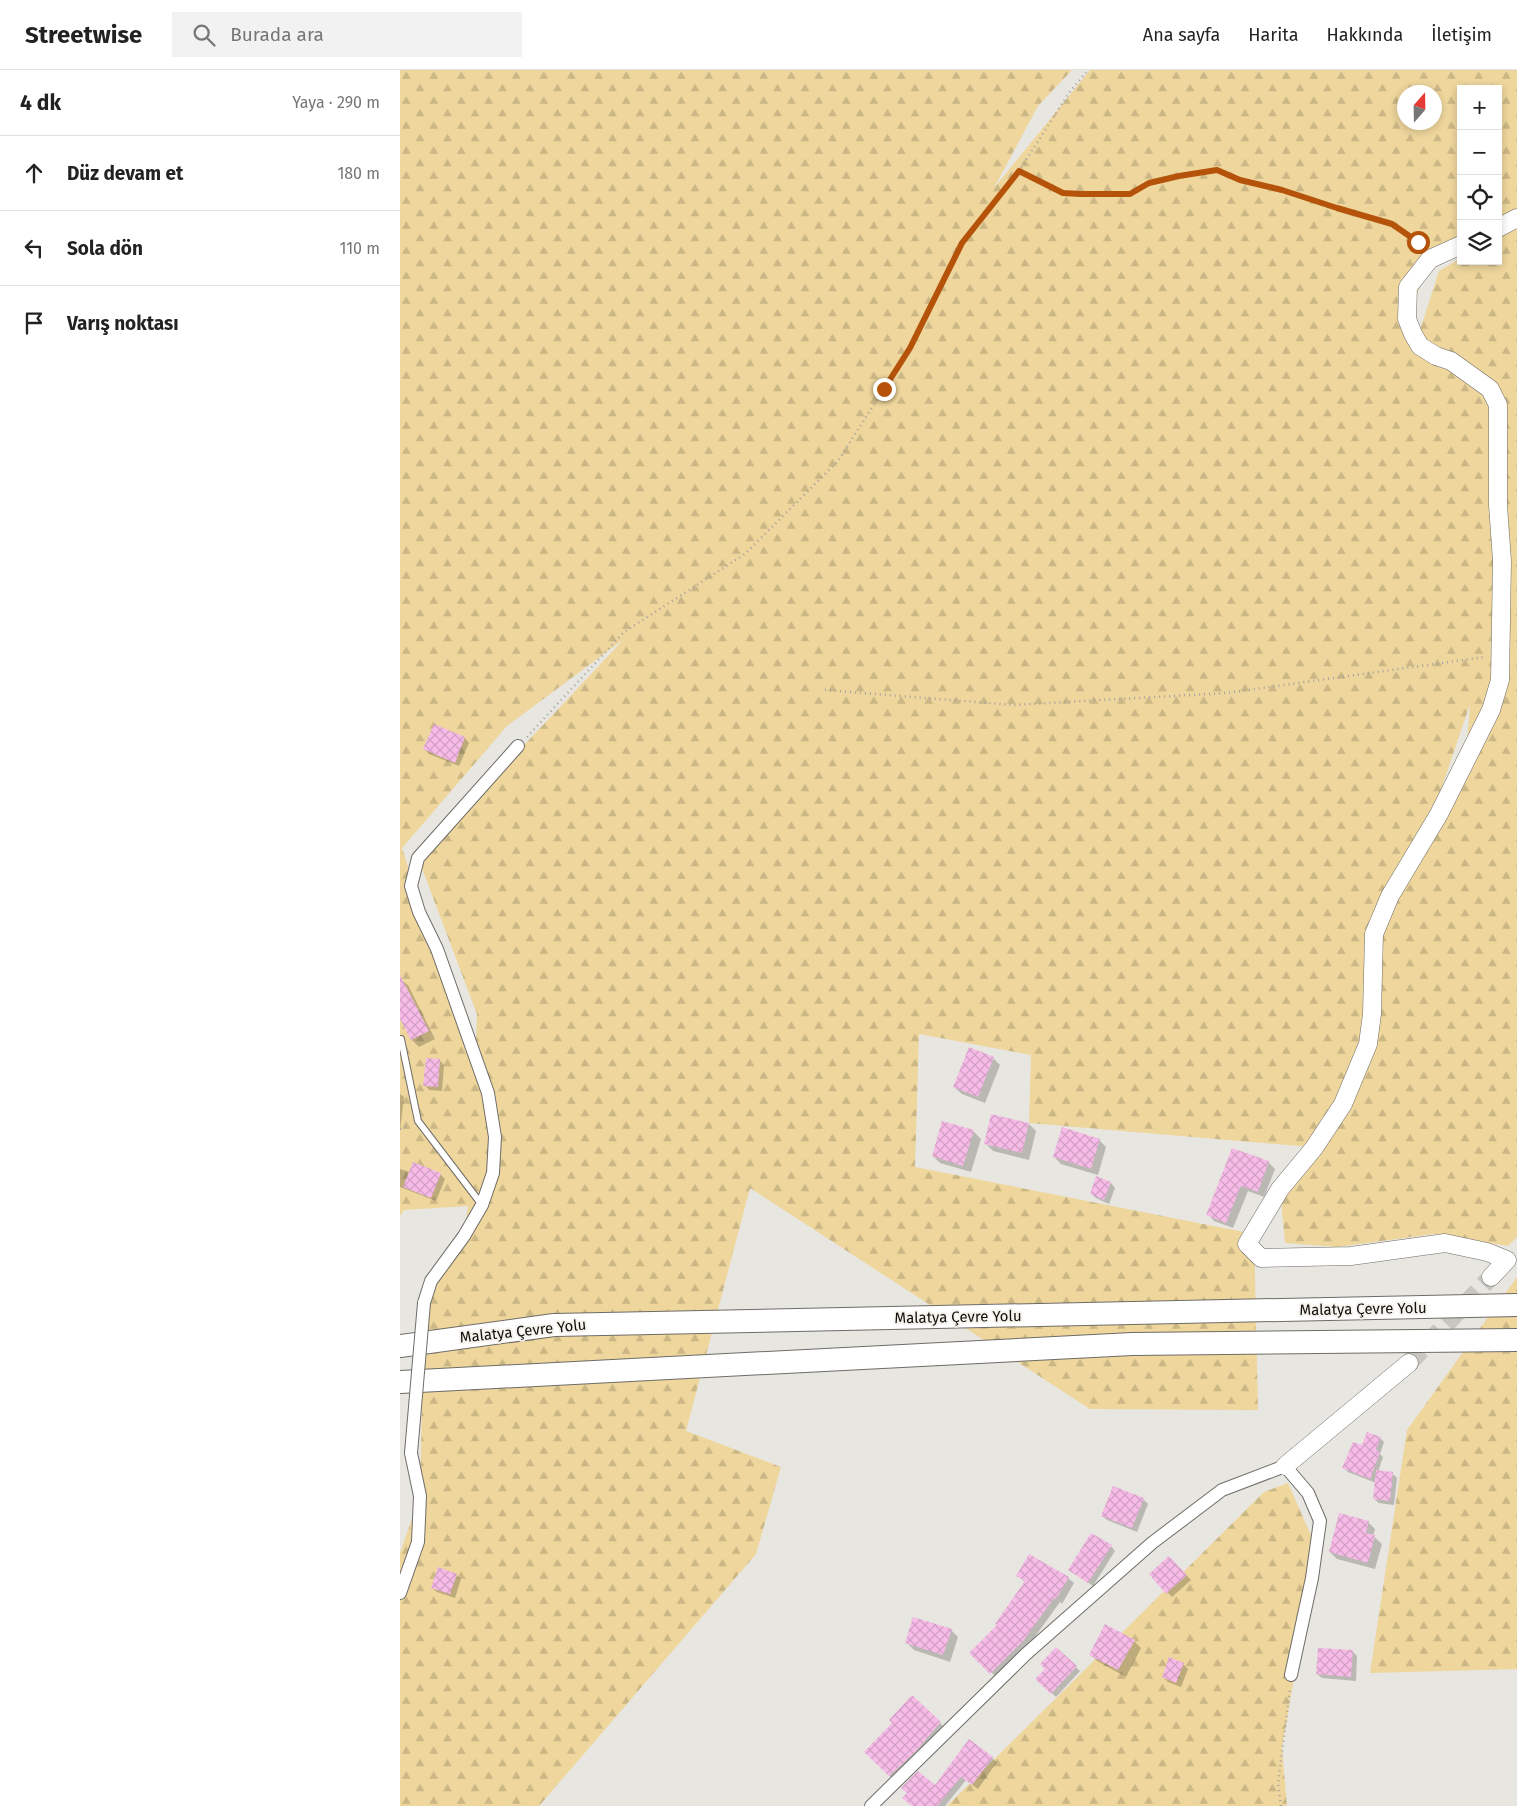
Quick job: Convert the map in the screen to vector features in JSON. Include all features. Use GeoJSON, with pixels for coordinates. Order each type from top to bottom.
{"type":"FeatureCollection","features":[{"type":"Feature","properties":{"kind":"highway","name":"Malatya Çevre Yolu"},"geometry":{"type":"LineString","coordinates":[[400,1346],[554,1325],[1517,1305]]}},
{"type":"Feature","properties":{"kind":"highway"},"geometry":{"type":"LineString","coordinates":[[400,1382],[1132,1344],[1517,1340]]}},
{"type":"Feature","properties":{"kind":"street"},"geometry":{"type":"LineString","coordinates":[[1502,226],[1517,218]]}},
{"type":"Feature","properties":{"kind":"street"},"geometry":{"type":"LineString","coordinates":[[1457,247],[1430,259],[1408,288],[1408,319],[1412,334],[1420,346],[1436,356],[1451,361],[1490,389],[1498,405],[1498,505],[1502,561],[1502,655],[1500,680],[1491,710],[1438,814],[1390,896],[1374,934],[1372,1014],[1368,1044],[1343,1104],[1314,1148],[1280,1189],[1247,1244],[1261,1258],[1351,1256],[1445,1243],[1512,1256]]}},
{"type":"Feature","properties":{"kind":"street"},"geometry":{"type":"LineString","coordinates":[[400,1593],[418,1542],[420,1496],[410,1454],[424,1303],[431,1281],[464,1236],[482,1205],[493,1173],[495,1138],[488,1093],[437,948],[419,912],[411,886],[418,858],[518,746]]}},
{"type":"Feature","properties":{"kind":"street"},"geometry":{"type":"LineString","coordinates":[[1491,1277],[1512,1256]]}},
{"type":"Feature","properties":{"kind":"street"},"geometry":{"type":"LineString","coordinates":[[871,1806],[1026,1654],[1152,1543],[1222,1490],[1285,1466],[1409,1363]]}},
{"type":"Feature","properties":{"kind":"street"},"geometry":{"type":"LineString","coordinates":[[1285,1466],[1308,1494],[1320,1520],[1312,1578],[1292,1675]]}},
{"type":"Feature","properties":{"kind":"lane"},"geometry":{"type":"LineString","coordinates":[[401,1039],[418,1121],[482,1205]]}},
{"type":"Feature","properties":{"kind":"path"},"geometry":{"type":"LineString","coordinates":[[518,746],[624,632],[745,554],[838,461],[910,348],[962,243],[1019,171],[1066,99],[1088,70]]}},
{"type":"Feature","properties":{"kind":"path"},"geometry":{"type":"LineString","coordinates":[[1019,171],[1063,193],[1130,194],[1149,183],[1217,170],[1240,180],[1282,190],[1392,224],[1418,242],[1430,259]]}},
{"type":"Feature","properties":{"kind":"path"},"geometry":{"type":"LineString","coordinates":[[824,690],[1013,705],[1226,693],[1502,655]]}},
{"type":"Feature","properties":{"kind":"path"},"geometry":{"type":"LineString","coordinates":[[1281,1806],[1278,1784],[1292,1675]]}},
{"type":"Feature","properties":{"kind":"green space"},"geometry":{"type":"Polygon","coordinates":[[[400,70],[1072,70],[1038,106],[994,188],[1090,70],[1517,70],[1517,217],[1502,224],[1502,85],[1457,85],[1457,246],[1430,259],[1408,319],[1420,330],[1439,271],[1457,260],[1457,265],[1502,265],[1502,233],[1517,224],[1517,1237],[1508,1246],[1433,1234],[1337,1247],[1285,1243],[1280,1189],[1310,1147],[1029,1123],[1031,1055],[919,1034],[915,1167],[1254,1234],[1258,1410],[1090,1409],[750,1188],[686,1431],[781,1467],[756,1554],[539,1806],[400,1806],[400,1553],[420,1496],[424,1303],[464,1236],[468,1206],[404,1210],[400,1216],[400,70]],[[624,639],[507,726],[402,848],[475,1074],[477,1014],[418,858],[624,639]],[[1469,707],[1422,846],[1464,774],[1469,707]]]}},
{"type":"Feature","properties":{"kind":"green space"},"geometry":{"type":"Polygon","coordinates":[[[1517,1277],[1517,1669],[1370,1673],[1407,1430],[1517,1277]]]}},
{"type":"Feature","properties":{"kind":"green space"},"geometry":{"type":"Polygon","coordinates":[[[1288,1483],[1316,1547],[1282,1748],[1287,1806],[947,1806],[1264,1492],[1288,1483]]]}},
{"type":"Feature","properties":{"kind":"building"},"geometry":{"type":"Polygon","coordinates":[[[434,724],[465,737],[455,763],[423,749],[434,724]]]}},
{"type":"Feature","properties":{"kind":"building"},"geometry":{"type":"Polygon","coordinates":[[[400,975],[429,1031],[411,1040],[400,1019],[400,975]]]}},
{"type":"Feature","properties":{"kind":"building"},"geometry":{"type":"Polygon","coordinates":[[[969,1047],[994,1057],[978,1097],[953,1087],[969,1047]]]}},
{"type":"Feature","properties":{"kind":"building"},"geometry":{"type":"Polygon","coordinates":[[[426,1058],[440,1059],[438,1087],[423,1086],[426,1058]]]}},
{"type":"Feature","properties":{"kind":"building"},"geometry":{"type":"Polygon","coordinates":[[[991,1114],[1029,1123],[1022,1153],[984,1144],[991,1114]]]}},
{"type":"Feature","properties":{"kind":"building"},"geometry":{"type":"Polygon","coordinates":[[[942,1121],[974,1130],[963,1166],[932,1156],[942,1121]]]}},
{"type":"Feature","properties":{"kind":"building"},"geometry":{"type":"Polygon","coordinates":[[[1062,1127],[1100,1139],[1091,1169],[1053,1157],[1062,1127]]]}},
{"type":"Feature","properties":{"kind":"building"},"geometry":{"type":"Polygon","coordinates":[[[1232,1148],[1269,1161],[1258,1192],[1241,1186],[1226,1223],[1206,1215],[1232,1148]]]}},
{"type":"Feature","properties":{"kind":"building"},"geometry":{"type":"Polygon","coordinates":[[[413,1162],[441,1173],[431,1198],[403,1187],[413,1162]]]}},
{"type":"Feature","properties":{"kind":"building"},"geometry":{"type":"Polygon","coordinates":[[[1096,1176],[1111,1182],[1104,1200],[1090,1194],[1096,1176]]]}},
{"type":"Feature","properties":{"kind":"building"},"geometry":{"type":"Polygon","coordinates":[[[1367,1432],[1381,1437],[1376,1450],[1380,1452],[1370,1479],[1342,1468],[1353,1442],[1362,1445],[1367,1432]]]}},
{"type":"Feature","properties":{"kind":"building"},"geometry":{"type":"Polygon","coordinates":[[[1376,1470],[1393,1472],[1390,1501],[1373,1499],[1376,1470]]]}},
{"type":"Feature","properties":{"kind":"building"},"geometry":{"type":"Polygon","coordinates":[[[1113,1486],[1144,1498],[1132,1528],[1101,1516],[1113,1486]]]}},
{"type":"Feature","properties":{"kind":"building"},"geometry":{"type":"Polygon","coordinates":[[[1339,1513],[1369,1521],[1366,1533],[1375,1535],[1368,1563],[1329,1552],[1339,1513]]]}},
{"type":"Feature","properties":{"kind":"building"},"geometry":{"type":"Polygon","coordinates":[[[1091,1533],[1112,1545],[1088,1583],[1068,1570],[1091,1533]]]}},
{"type":"Feature","properties":{"kind":"building"},"geometry":{"type":"Polygon","coordinates":[[[1029,1554],[1069,1577],[1056,1599],[1054,1598],[1024,1640],[990,1674],[969,1653],[997,1625],[995,1624],[1025,1581],[1016,1576],[1029,1554]]]}},
{"type":"Feature","properties":{"kind":"building"},"geometry":{"type":"Polygon","coordinates":[[[1169,1556],[1187,1575],[1166,1594],[1149,1574],[1169,1556]]]}},
{"type":"Feature","properties":{"kind":"building"},"geometry":{"type":"Polygon","coordinates":[[[438,1567],[457,1574],[450,1594],[431,1588],[438,1567]]]}},
{"type":"Feature","properties":{"kind":"building"},"geometry":{"type":"Polygon","coordinates":[[[913,1617],[952,1629],[943,1655],[905,1643],[913,1617]]]}},
{"type":"Feature","properties":{"kind":"building"},"geometry":{"type":"Polygon","coordinates":[[[1105,1624],[1135,1640],[1118,1670],[1089,1655],[1105,1624]]]}},
{"type":"Feature","properties":{"kind":"building"},"geometry":{"type":"Polygon","coordinates":[[[1056,1647],[1077,1666],[1051,1694],[1035,1679],[1045,1669],[1040,1664],[1056,1647]]]}},
{"type":"Feature","properties":{"kind":"building"},"geometry":{"type":"Polygon","coordinates":[[[1318,1648],[1353,1650],[1351,1677],[1316,1674],[1318,1648]]]}},
{"type":"Feature","properties":{"kind":"building"},"geometry":{"type":"Polygon","coordinates":[[[1169,1657],[1184,1663],[1176,1683],[1162,1677],[1169,1657]]]}},
{"type":"Feature","properties":{"kind":"building"},"geometry":{"type":"Polygon","coordinates":[[[912,1695],[941,1722],[915,1752],[889,1776],[864,1752],[892,1723],[889,1720],[912,1695]]]}},
{"type":"Feature","properties":{"kind":"building"},"geometry":{"type":"Polygon","coordinates":[[[969,1739],[993,1757],[972,1785],[961,1777],[937,1806],[912,1806],[902,1798],[907,1793],[901,1788],[918,1771],[935,1785],[969,1739]]]}},
{"type":"Feature","properties":{"kind":"tunnel"},"geometry":{"type":"LineString","coordinates":[[1409,1363],[1491,1277]]}},
{"type":"Feature","properties":{"kind":"route"},"geometry":{"type":"LineString","coordinates":[[884,389],[910,348],[962,243],[1019,171],[1063,193],[1130,194],[1149,183],[1217,170],[1240,180],[1282,190],[1392,224],[1418,242]]}}]}
